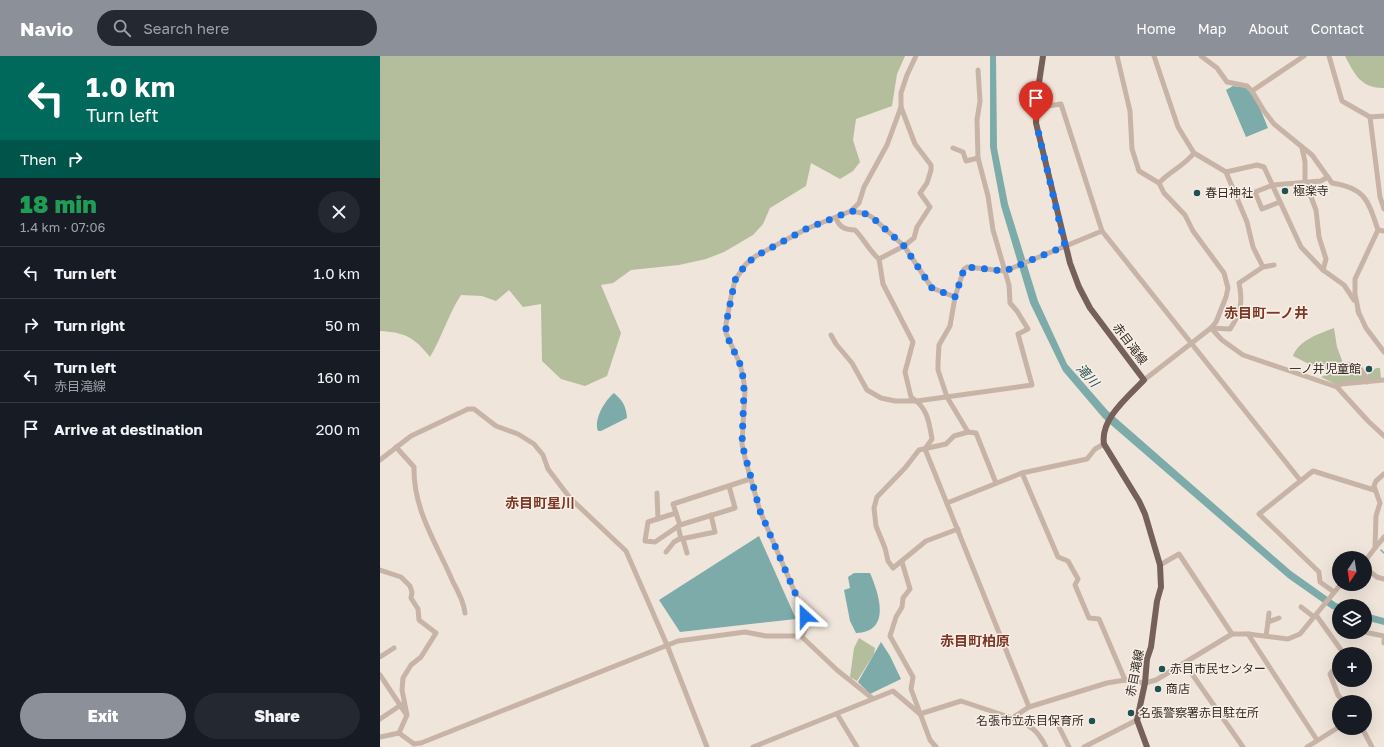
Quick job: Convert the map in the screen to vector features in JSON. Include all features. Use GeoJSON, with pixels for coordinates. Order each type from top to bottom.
{"type":"FeatureCollection","features":[{"type":"Feature","properties":{"kind":"main road","name":"赤目滝線"},"geometry":{"type":"LineString","coordinates":[[1044,56],[1036,108],[1039,137],[1065,246],[1079,287],[1090,308],[1144,380],[1114,412],[1105,431],[1104,444],[1139,501],[1145,514],[1160,565],[1161,587],[1147,660],[1145,684],[1137,720]]}},
{"type":"Feature","properties":{"kind":"main road"},"geometry":{"type":"LineString","coordinates":[[1137,720],[1147,747]]}},
{"type":"Feature","properties":{"kind":"street"},"geometry":{"type":"LineString","coordinates":[[801,636],[805,631],[807,623],[805,616],[760,511],[750,479],[742,444],[743,377],[740,364],[726,334],[726,324],[735,280],[746,264],[756,256],[806,229],[851,211],[859,202],[864,188],[887,145],[901,107],[901,93],[907,75],[916,56]]}},
{"type":"Feature","properties":{"kind":"street"},"geometry":{"type":"LineString","coordinates":[[1117,56],[1130,111],[1132,149],[1139,170],[1159,183],[1164,193],[1185,215],[1193,231],[1224,273],[1228,288],[1216,322],[1211,328],[1144,380]]}},
{"type":"Feature","properties":{"kind":"street"},"geometry":{"type":"LineString","coordinates":[[1154,56],[1178,127],[1194,153],[1226,172],[1247,222],[1253,247],[1263,267]]}},
{"type":"Feature","properties":{"kind":"street"},"geometry":{"type":"LineString","coordinates":[[1201,56],[1216,68],[1227,82],[1247,86],[1274,124],[1312,155],[1332,183],[1350,186],[1362,195],[1366,201],[1378,230],[1355,279],[1355,294],[1359,314]]}},
{"type":"Feature","properties":{"kind":"street"},"geometry":{"type":"LineString","coordinates":[[1252,91],[1304,56]]}},
{"type":"Feature","properties":{"kind":"street"},"geometry":{"type":"LineString","coordinates":[[1329,56],[1342,101],[1370,117],[1384,116]]}},
{"type":"Feature","properties":{"kind":"street"},"geometry":{"type":"LineString","coordinates":[[831,335],[836,344],[852,363],[867,390],[881,398],[895,401],[917,401],[1032,385],[1018,334],[1028,329],[1017,311],[1010,303],[1008,269],[999,256],[992,230],[988,196],[978,158],[976,120],[980,101],[978,70]]}},
{"type":"Feature","properties":{"kind":"street"},"geometry":{"type":"LineString","coordinates":[[1036,108],[1061,104],[1102,231],[1191,345],[1300,480]]}},
{"type":"Feature","properties":{"kind":"street"},"geometry":{"type":"LineString","coordinates":[[880,259],[904,246],[914,238],[917,227],[930,207],[920,193],[926,183],[931,170],[931,165],[915,144],[901,107]]}},
{"type":"Feature","properties":{"kind":"street"},"geometry":{"type":"LineString","coordinates":[[1370,117],[1380,197],[1384,209]]}},
{"type":"Feature","properties":{"kind":"street"},"geometry":{"type":"LineString","coordinates":[[953,148],[963,152],[964,160],[966,161],[978,158]]}},
{"type":"Feature","properties":{"kind":"street"},"geometry":{"type":"LineString","coordinates":[[1302,148],[1305,162],[1306,182],[1316,210],[1319,237],[1326,259],[1323,270]]}},
{"type":"Feature","properties":{"kind":"street"},"geometry":{"type":"LineString","coordinates":[[1159,183],[1166,176],[1187,162],[1194,153]]}},
{"type":"Feature","properties":{"kind":"street"},"geometry":{"type":"LineString","coordinates":[[1226,172],[1257,165],[1264,167],[1301,247],[1323,270],[1344,285],[1353,298],[1366,328],[1384,352]]}},
{"type":"Feature","properties":{"kind":"street"},"geometry":{"type":"LineString","coordinates":[[1280,202],[1262,209],[1255,192],[1273,185],[1321,181],[1328,177]]}},
{"type":"Feature","properties":{"kind":"street"},"geometry":{"type":"LineString","coordinates":[[851,211],[866,214],[873,218],[904,246],[932,288],[955,297]]}},
{"type":"Feature","properties":{"kind":"street"},"geometry":{"type":"LineString","coordinates":[[836,218],[837,222],[847,230],[855,230],[867,243],[873,254],[880,259],[883,284],[913,342],[904,372],[911,397],[917,401],[926,412],[929,422],[932,439],[925,449]]}},
{"type":"Feature","properties":{"kind":"street"},"geometry":{"type":"LineString","coordinates":[[1378,230],[1384,231]]}},
{"type":"Feature","properties":{"kind":"street"},"geometry":{"type":"LineString","coordinates":[[968,432],[946,397],[938,370],[939,345],[950,326],[955,297],[964,269],[967,267],[1008,269],[1102,231]]}},
{"type":"Feature","properties":{"kind":"street"},"geometry":{"type":"LineString","coordinates":[[1211,328],[1230,329],[1239,311],[1242,300],[1239,283],[1263,267],[1274,265]]}},
{"type":"Feature","properties":{"kind":"street"},"geometry":{"type":"LineString","coordinates":[[1211,328],[1222,340],[1243,355],[1337,387],[1384,436]]}},
{"type":"Feature","properties":{"kind":"street"},"geometry":{"type":"LineString","coordinates":[[1338,368],[1344,365],[1357,366],[1364,372],[1367,382]]}},
{"type":"Feature","properties":{"kind":"street"},"geometry":{"type":"LineString","coordinates":[[1337,387],[1341,384],[1384,380]]}},
{"type":"Feature","properties":{"kind":"street"},"geometry":{"type":"LineString","coordinates":[[380,460],[411,436],[472,408],[496,426],[518,434],[534,444],[543,455],[548,468],[570,498],[626,551],[667,645],[707,747]]}},
{"type":"Feature","properties":{"kind":"street"},"geometry":{"type":"LineString","coordinates":[[958,529],[926,541],[894,568],[890,566],[885,548],[876,526],[874,508],[877,497],[905,468],[919,450],[946,444],[954,436],[968,432],[976,433],[996,483]]}},
{"type":"Feature","properties":{"kind":"street"},"geometry":{"type":"LineString","coordinates":[[947,503],[1022,473],[1087,458],[1095,449],[1104,444]]}},
{"type":"Feature","properties":{"kind":"street"},"geometry":{"type":"LineString","coordinates":[[396,447],[414,467],[413,482],[421,513],[450,574],[463,604],[465,613]]}},
{"type":"Feature","properties":{"kind":"street"},"geometry":{"type":"LineString","coordinates":[[925,449],[1029,707]]}},
{"type":"Feature","properties":{"kind":"street"},"geometry":{"type":"LineString","coordinates":[[1012,718],[1029,707],[1107,683],[1125,680],[1145,684],[1156,680],[1232,634],[1248,634],[1280,638],[1294,637],[1304,630],[1334,593],[1320,582],[1319,572],[1259,514],[1313,470],[1374,490]]}},
{"type":"Feature","properties":{"kind":"street"},"geometry":{"type":"LineString","coordinates":[[1022,473],[1058,557],[1068,561],[1078,579],[1075,585],[1089,618],[1099,619],[1125,680]]}},
{"type":"Feature","properties":{"kind":"street"},"geometry":{"type":"LineString","coordinates":[[1375,548],[1376,516],[1380,503],[1374,490],[1376,481],[1384,474]]}},
{"type":"Feature","properties":{"kind":"street"},"geometry":{"type":"LineString","coordinates":[[687,553],[673,504],[750,479]]}},
{"type":"Feature","properties":{"kind":"street"},"geometry":{"type":"LineString","coordinates":[[676,513],[648,522],[645,541],[655,542],[679,526],[734,508],[729,486]]}},
{"type":"Feature","properties":{"kind":"street"},"geometry":{"type":"LineString","coordinates":[[656,493],[658,518]]}},
{"type":"Feature","properties":{"kind":"street"},"geometry":{"type":"LineString","coordinates":[[666,552],[674,542],[682,538],[715,532],[711,515]]}},
{"type":"Feature","properties":{"kind":"street"},"geometry":{"type":"LineString","coordinates":[[1372,552],[1384,537]]}},
{"type":"Feature","properties":{"kind":"street"},"geometry":{"type":"LineString","coordinates":[[1160,565],[1179,554],[1232,634]]}},
{"type":"Feature","properties":{"kind":"street"},"geometry":{"type":"LineString","coordinates":[[902,562],[910,590],[903,598],[902,607],[896,617],[890,636],[913,677],[911,689],[930,740],[936,747]]}},
{"type":"Feature","properties":{"kind":"street"},"geometry":{"type":"LineString","coordinates":[[380,570],[401,577],[410,586],[412,592],[411,598],[418,609],[419,620],[436,633],[421,656],[411,665],[403,678],[402,690],[407,715],[399,734]]}},
{"type":"Feature","properties":{"kind":"street"},"geometry":{"type":"LineString","coordinates":[[1372,573],[1377,577],[1384,579]]}},
{"type":"Feature","properties":{"kind":"street"},"geometry":{"type":"LineString","coordinates":[[1301,606],[1315,616],[1339,647]]}},
{"type":"Feature","properties":{"kind":"street"},"geometry":{"type":"LineString","coordinates":[[1266,636],[1269,613]]}},
{"type":"Feature","properties":{"kind":"street"},"geometry":{"type":"LineString","coordinates":[[1268,622],[1279,618]]}},
{"type":"Feature","properties":{"kind":"street"},"geometry":{"type":"LineString","coordinates":[[380,737],[399,734],[412,745],[421,743],[678,641],[746,632],[766,636],[801,636],[837,670],[872,698]]}},
{"type":"Feature","properties":{"kind":"street"},"geometry":{"type":"LineString","coordinates":[[1248,634],[1317,740]]}},
{"type":"Feature","properties":{"kind":"street"},"geometry":{"type":"LineString","coordinates":[[1372,634],[1384,636]]}},
{"type":"Feature","properties":{"kind":"street"},"geometry":{"type":"LineString","coordinates":[[380,657],[394,648]]}},
{"type":"Feature","properties":{"kind":"street"},"geometry":{"type":"LineString","coordinates":[[1184,664],[1242,747]]}},
{"type":"Feature","properties":{"kind":"street"},"geometry":{"type":"LineString","coordinates":[[380,675],[407,715]]}},
{"type":"Feature","properties":{"kind":"street"},"geometry":{"type":"LineString","coordinates":[[753,747],[837,714],[872,698],[893,691],[920,714]]}},
{"type":"Feature","properties":{"kind":"street"},"geometry":{"type":"LineString","coordinates":[[920,714],[962,701],[1028,725],[1038,733],[1046,747]]}},
{"type":"Feature","properties":{"kind":"street"},"geometry":{"type":"LineString","coordinates":[[380,719],[400,705]]}},
{"type":"Feature","properties":{"kind":"street"},"geometry":{"type":"LineString","coordinates":[[837,714],[857,747]]}},
{"type":"Feature","properties":{"kind":"street"},"geometry":{"type":"LineString","coordinates":[[1084,747],[1137,720]]}},
{"type":"Feature","properties":{"kind":"street"},"geometry":{"type":"LineString","coordinates":[[1059,727],[1069,747]]}},
{"type":"Feature","properties":{"kind":"street"},"geometry":{"type":"LineString","coordinates":[[1307,747],[1332,731]]}},
{"type":"Feature","properties":{"kind":"street"},"geometry":{"type":"LineString","coordinates":[[1366,735],[1372,747]]}},
{"type":"Feature","properties":{"kind":"green space"},"geometry":{"type":"Polygon","coordinates":[[[380,56],[905,56],[897,74],[892,106],[856,119],[853,140],[860,162],[853,171],[840,179],[811,163],[806,186],[770,208],[763,224],[753,235],[724,252],[706,259],[679,265],[631,270],[613,283],[601,285],[621,333],[607,376],[585,386],[561,379],[542,361],[541,304],[523,307],[509,290],[496,301],[482,296],[461,295],[452,310],[430,357],[409,337],[396,333],[380,331],[380,56]]]}},
{"type":"Feature","properties":{"kind":"green space"},"geometry":{"type":"Polygon","coordinates":[[[1345,56],[1384,56],[1384,88],[1370,86],[1364,83],[1352,69],[1345,56]]]}},
{"type":"Feature","properties":{"kind":"green space"},"geometry":{"type":"Polygon","coordinates":[[[1334,328],[1337,347],[1343,363],[1323,371],[1293,356],[1304,342],[1316,335],[1334,328]]]}},
{"type":"Feature","properties":{"kind":"green space"},"geometry":{"type":"Polygon","coordinates":[[[1344,367],[1358,368],[1365,381],[1337,385],[1321,377],[1344,367]]]}},
{"type":"Feature","properties":{"kind":"green space"},"geometry":{"type":"Polygon","coordinates":[[[1376,368],[1380,368],[1381,379],[1368,380],[1367,375],[1376,368]]]}},
{"type":"Feature","properties":{"kind":"green space"},"geometry":{"type":"Polygon","coordinates":[[[859,638],[875,648],[874,654],[857,681],[850,677],[854,648],[859,638]]]}},
{"type":"Feature","properties":{"kind":"water"},"geometry":{"type":"Polygon","coordinates":[[[990,56],[996,56],[997,148],[1008,204],[1038,301],[1067,364],[1108,411],[1291,571],[1332,600],[1332,609],[1288,578],[1103,418],[1063,371],[1030,303],[1001,206],[990,147],[990,56]]]}},
{"type":"Feature","properties":{"kind":"water"},"geometry":{"type":"Polygon","coordinates":[[[1233,86],[1244,87],[1253,95],[1268,128],[1246,137],[1226,90],[1233,86]]]}},
{"type":"Feature","properties":{"kind":"water"},"geometry":{"type":"Polygon","coordinates":[[[614,393],[624,404],[627,418],[601,431],[598,431],[598,416],[607,400],[614,393]]]}},
{"type":"Feature","properties":{"kind":"water"},"geometry":{"type":"Polygon","coordinates":[[[759,536],[796,619],[680,632],[659,600],[759,536]]]}},
{"type":"Feature","properties":{"kind":"water"},"geometry":{"type":"Polygon","coordinates":[[[854,573],[870,573],[877,591],[880,610],[879,619],[875,626],[867,631],[856,633],[850,621],[844,590],[850,588],[848,577],[854,573]]]}},
{"type":"Feature","properties":{"kind":"water"},"geometry":{"type":"Polygon","coordinates":[[[1372,615],[1384,618],[1384,625],[1372,622],[1372,615]]]}},
{"type":"Feature","properties":{"kind":"water"},"geometry":{"type":"Polygon","coordinates":[[[881,642],[890,656],[901,679],[870,694],[858,682],[881,642]]]}},
{"type":"Feature","properties":{"kind":"waterway"},"geometry":{"type":"LineString","coordinates":[[1381,550],[1384,553]]}},
{"type":"Feature","properties":{"kind":"place","name":"極楽寺"},"geometry":{"type":"Point","coordinates":[1285,191]}},
{"type":"Feature","properties":{"kind":"place","name":"春日神社"},"geometry":{"type":"Point","coordinates":[1197,193]}},
{"type":"Feature","properties":{"kind":"place","name":"一ノ井児童館"},"geometry":{"type":"Point","coordinates":[1369,369]}},
{"type":"Feature","properties":{"kind":"place","name":"赤目市民センター"},"geometry":{"type":"Point","coordinates":[1162,669]}},
{"type":"Feature","properties":{"kind":"place","name":"商店"},"geometry":{"type":"Point","coordinates":[1158,689]}},
{"type":"Feature","properties":{"kind":"place","name":"名張警察署赤目駐在所"},"geometry":{"type":"Point","coordinates":[1131,713]}},
{"type":"Feature","properties":{"kind":"place","name":"名張市立赤目保育所"},"geometry":{"type":"Point","coordinates":[1092,721]}},
{"type":"Feature","properties":{"kind":"district","name":"赤目町一ノ井"},"geometry":{"type":"Point","coordinates":[1266,313]}},
{"type":"Feature","properties":{"kind":"district","name":"赤目町星川"},"geometry":{"type":"Point","coordinates":[540,503]}},
{"type":"Feature","properties":{"kind":"district","name":"赤目町柏原"},"geometry":{"type":"Point","coordinates":[975,641]}},
{"type":"Feature","properties":{"kind":"route"},"geometry":{"type":"LineString","coordinates":[[805,616],[760,511],[750,479],[742,444],[743,377],[740,364],[726,334],[726,324],[735,280],[746,264],[756,256],[806,229],[851,211],[866,214],[873,218],[904,246],[932,288],[941,293],[955,297],[964,269],[967,267],[1005,271],[1065,246],[1036,122]]}},
{"type":"Feature","properties":{"kind":"water label","name":"滝川"},"geometry":{"type":"Point","coordinates":[1088,375]}}]}
